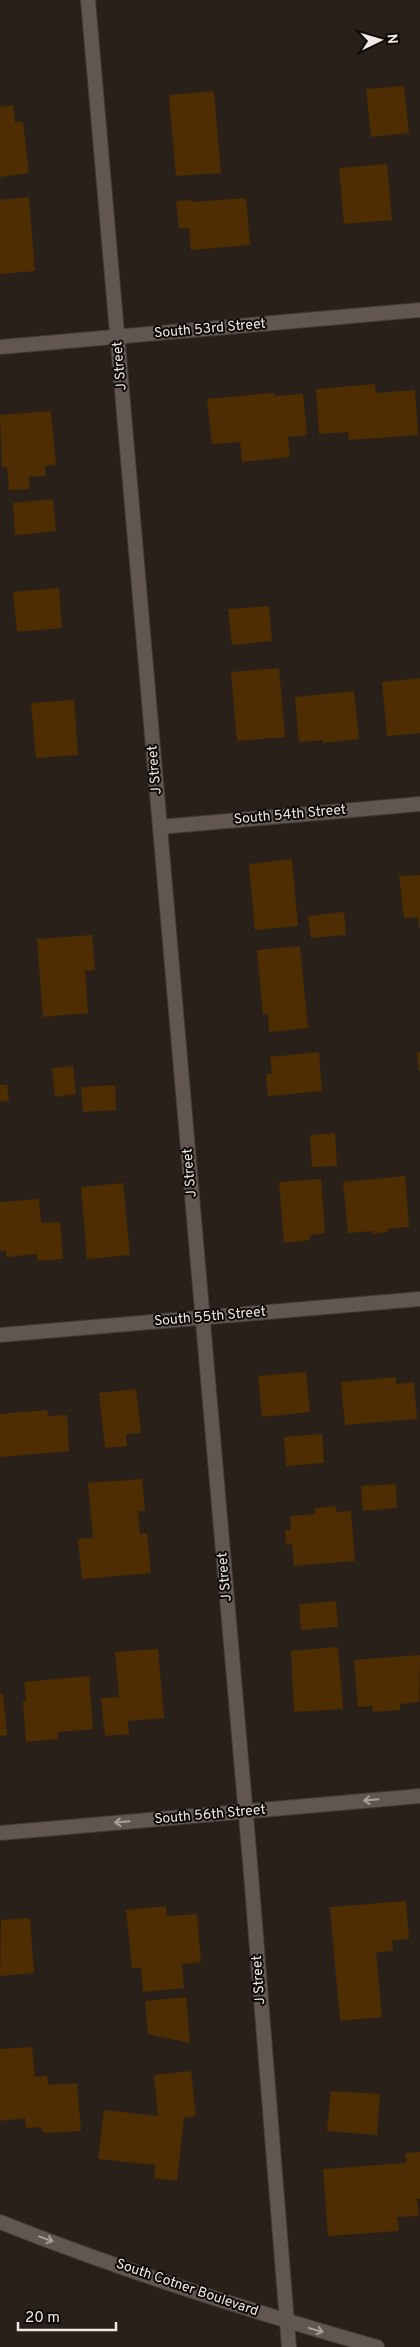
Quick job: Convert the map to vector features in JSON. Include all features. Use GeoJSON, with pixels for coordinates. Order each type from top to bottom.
{"type":"FeatureCollection","features":[{"type":"Feature","properties":{"kind":"street","name":"J Street"},"geometry":{"type":"LineString","coordinates":[[88,0],[245,1812],[285,2321],[289,2347]]}},
{"type":"Feature","properties":{"kind":"street","name":"South 53rd Street"},"geometry":{"type":"LineString","coordinates":[[0,347],[420,310]]}},
{"type":"Feature","properties":{"kind":"street","name":"South 54th Street"},"geometry":{"type":"LineString","coordinates":[[160,827],[420,804]]}},
{"type":"Feature","properties":{"kind":"street","name":"South 55th Street"},"geometry":{"type":"LineString","coordinates":[[0,1335],[420,1299]]}},
{"type":"Feature","properties":{"kind":"street","name":"South 56th Street"},"geometry":{"type":"LineString","coordinates":[[0,1833],[420,1796]]}},
{"type":"Feature","properties":{"kind":"street","name":"South Cotner Boulevard"},"geometry":{"type":"LineString","coordinates":[[0,2222],[116,2264],[285,2321],[377,2347]]}},
{"type":"Feature","properties":{"kind":"building"},"geometry":{"type":"Polygon","coordinates":[[[404,86],[409,133],[371,137],[366,89],[404,86]]]}},
{"type":"Feature","properties":{"kind":"building"},"geometry":{"type":"Polygon","coordinates":[[[214,91],[221,173],[176,176],[169,95],[214,91]]]}},
{"type":"Feature","properties":{"kind":"building"},"geometry":{"type":"Polygon","coordinates":[[[13,105],[15,122],[23,122],[29,173],[0,177],[0,107],[13,105]]]}},
{"type":"Feature","properties":{"kind":"building"},"geometry":{"type":"Polygon","coordinates":[[[387,164],[392,220],[344,224],[339,168],[387,164]]]}},
{"type":"Feature","properties":{"kind":"building"},"geometry":{"type":"Polygon","coordinates":[[[29,197],[35,271],[0,274],[0,200],[29,197]]]}},
{"type":"Feature","properties":{"kind":"building"},"geometry":{"type":"Polygon","coordinates":[[[246,198],[250,245],[191,250],[189,228],[179,229],[176,201],[191,200],[192,202],[246,198]]]}},
{"type":"Feature","properties":{"kind":"building"},"geometry":{"type":"Polygon","coordinates":[[[375,384],[376,393],[415,390],[418,435],[349,440],[348,432],[319,434],[316,389],[375,384]]]}},
{"type":"Feature","properties":{"kind":"building"},"geometry":{"type":"Polygon","coordinates":[[[274,393],[275,396],[303,394],[307,435],[288,437],[290,457],[242,462],[240,442],[212,444],[207,399],[274,393]]]}},
{"type":"Feature","properties":{"kind":"building"},"geometry":{"type":"Polygon","coordinates":[[[51,411],[56,465],[45,466],[46,476],[29,477],[30,489],[9,490],[7,467],[2,467],[0,415],[51,411]]]}},
{"type":"Feature","properties":{"kind":"building"},"geometry":{"type":"Polygon","coordinates":[[[53,499],[56,531],[15,535],[13,503],[53,499]]]}},
{"type":"Feature","properties":{"kind":"building"},"geometry":{"type":"Polygon","coordinates":[[[59,588],[62,628],[17,632],[13,592],[59,588]]]}},
{"type":"Feature","properties":{"kind":"building"},"geometry":{"type":"Polygon","coordinates":[[[269,606],[272,641],[232,645],[228,609],[269,606]]]}},
{"type":"Feature","properties":{"kind":"building"},"geometry":{"type":"Polygon","coordinates":[[[279,668],[285,737],[237,741],[231,672],[279,668]]]}},
{"type":"Feature","properties":{"kind":"building"},"geometry":{"type":"Polygon","coordinates":[[[420,678],[420,733],[387,736],[382,682],[420,678]]]}},
{"type":"Feature","properties":{"kind":"building"},"geometry":{"type":"Polygon","coordinates":[[[354,691],[359,739],[323,743],[323,740],[299,742],[295,697],[354,691]]]}},
{"type":"Feature","properties":{"kind":"building"},"geometry":{"type":"Polygon","coordinates":[[[74,700],[78,755],[36,758],[31,703],[74,700]]]}},
{"type":"Feature","properties":{"kind":"building"},"geometry":{"type":"Polygon","coordinates":[[[292,859],[298,926],[255,930],[249,864],[292,859]]]}},
{"type":"Feature","properties":{"kind":"building"},"geometry":{"type":"Polygon","coordinates":[[[420,875],[419,928],[418,917],[404,918],[399,876],[420,875]]]}},
{"type":"Feature","properties":{"kind":"building"},"geometry":{"type":"Polygon","coordinates":[[[344,912],[346,935],[311,938],[308,916],[344,912]]]}},
{"type":"Feature","properties":{"kind":"building"},"geometry":{"type":"Polygon","coordinates":[[[92,935],[95,970],[85,971],[88,1013],[43,1017],[37,939],[92,935]]]}},
{"type":"Feature","properties":{"kind":"building"},"geometry":{"type":"Polygon","coordinates":[[[300,946],[308,1028],[269,1032],[268,1014],[263,1015],[257,950],[300,946]]]}},
{"type":"Feature","properties":{"kind":"building"},"geometry":{"type":"Polygon","coordinates":[[[319,1052],[322,1091],[268,1096],[266,1074],[272,1074],[270,1057],[319,1052]]]}},
{"type":"Feature","properties":{"kind":"building"},"geometry":{"type":"Polygon","coordinates":[[[417,1052],[420,1052],[420,1071],[419,1071],[417,1052]]]}},
{"type":"Feature","properties":{"kind":"building"},"geometry":{"type":"Polygon","coordinates":[[[73,1066],[76,1094],[55,1097],[52,1068],[73,1066]]]}},
{"type":"Feature","properties":{"kind":"building"},"geometry":{"type":"Polygon","coordinates":[[[0,1085],[7,1085],[9,1101],[0,1102],[0,1085]]]}},
{"type":"Feature","properties":{"kind":"building"},"geometry":{"type":"Polygon","coordinates":[[[115,1085],[116,1110],[83,1112],[81,1087],[115,1085]]]}},
{"type":"Feature","properties":{"kind":"building"},"geometry":{"type":"Polygon","coordinates":[[[335,1133],[337,1166],[312,1167],[310,1135],[335,1133]]]}},
{"type":"Feature","properties":{"kind":"building"},"geometry":{"type":"Polygon","coordinates":[[[405,1176],[409,1227],[387,1229],[388,1232],[373,1234],[373,1231],[348,1233],[343,1182],[405,1176]]]}},
{"type":"Feature","properties":{"kind":"building"},"geometry":{"type":"Polygon","coordinates":[[[321,1179],[325,1233],[310,1235],[310,1240],[284,1243],[279,1182],[321,1179]]]}},
{"type":"Feature","properties":{"kind":"building"},"geometry":{"type":"Polygon","coordinates":[[[123,1183],[130,1255],[87,1259],[81,1187],[123,1183]]]}},
{"type":"Feature","properties":{"kind":"building"},"geometry":{"type":"Polygon","coordinates":[[[39,1199],[41,1223],[60,1222],[63,1259],[38,1261],[37,1254],[6,1257],[6,1250],[0,1251],[0,1202],[39,1199]]]}},
{"type":"Feature","properties":{"kind":"building"},"geometry":{"type":"Polygon","coordinates":[[[306,1372],[310,1412],[262,1417],[258,1376],[306,1372]]]}},
{"type":"Feature","properties":{"kind":"building"},"geometry":{"type":"Polygon","coordinates":[[[396,1377],[396,1384],[414,1382],[417,1419],[345,1425],[341,1382],[396,1377]]]}},
{"type":"Feature","properties":{"kind":"building"},"geometry":{"type":"Polygon","coordinates":[[[136,1389],[141,1433],[126,1434],[127,1446],[105,1448],[99,1393],[136,1389]]]}},
{"type":"Feature","properties":{"kind":"building"},"geometry":{"type":"Polygon","coordinates":[[[47,1410],[48,1416],[67,1415],[69,1451],[0,1457],[0,1414],[47,1410]]]}},
{"type":"Feature","properties":{"kind":"building"},"geometry":{"type":"Polygon","coordinates":[[[322,1434],[324,1463],[286,1466],[284,1437],[322,1434]]]}},
{"type":"Feature","properties":{"kind":"building"},"geometry":{"type":"Polygon","coordinates":[[[142,1479],[145,1511],[138,1511],[140,1534],[147,1533],[151,1573],[82,1579],[78,1539],[93,1538],[88,1483],[142,1479]]]}},
{"type":"Feature","properties":{"kind":"building"},"geometry":{"type":"Polygon","coordinates":[[[396,1484],[397,1508],[363,1511],[361,1486],[396,1484]]]}},
{"type":"Feature","properties":{"kind":"building"},"geometry":{"type":"Polygon","coordinates":[[[336,1506],[336,1512],[351,1511],[355,1561],[294,1566],[292,1544],[286,1545],[285,1530],[291,1530],[290,1516],[315,1514],[315,1508],[336,1506]]]}},
{"type":"Feature","properties":{"kind":"building"},"geometry":{"type":"Polygon","coordinates":[[[336,1601],[338,1627],[301,1630],[299,1604],[336,1601]]]}},
{"type":"Feature","properties":{"kind":"building"},"geometry":{"type":"Polygon","coordinates":[[[338,1647],[343,1709],[294,1712],[291,1651],[338,1647]]]}},
{"type":"Feature","properties":{"kind":"building"},"geometry":{"type":"Polygon","coordinates":[[[158,1649],[164,1718],[128,1721],[129,1734],[105,1736],[101,1698],[119,1697],[115,1652],[158,1649]]]}},
{"type":"Feature","properties":{"kind":"building"},"geometry":{"type":"Polygon","coordinates":[[[420,1655],[419,1702],[400,1704],[400,1710],[373,1712],[372,1706],[358,1707],[354,1660],[420,1655]]]}},
{"type":"Feature","properties":{"kind":"building"},"geometry":{"type":"Polygon","coordinates":[[[89,1676],[93,1729],[58,1732],[58,1739],[26,1742],[23,1701],[26,1701],[24,1682],[89,1676]]]}},
{"type":"Feature","properties":{"kind":"building"},"geometry":{"type":"Polygon","coordinates":[[[0,1694],[3,1694],[7,1735],[0,1736],[0,1694]]]}},
{"type":"Feature","properties":{"kind":"building"},"geometry":{"type":"Polygon","coordinates":[[[406,1901],[409,1939],[392,1940],[393,1951],[376,1952],[382,2017],[340,2021],[330,1907],[406,1901]]]}},
{"type":"Feature","properties":{"kind":"building"},"geometry":{"type":"Polygon","coordinates":[[[166,1906],[167,1916],[197,1914],[201,1962],[182,1964],[184,1988],[143,1992],[141,1968],[132,1968],[126,1910],[166,1906]]]}},
{"type":"Feature","properties":{"kind":"building"},"geometry":{"type":"Polygon","coordinates":[[[30,1918],[34,1973],[0,1976],[1,1920],[30,1918]]]}},
{"type":"Feature","properties":{"kind":"building"},"geometry":{"type":"Polygon","coordinates":[[[186,1997],[190,2043],[148,2034],[145,2001],[186,1997]]]}},
{"type":"Feature","properties":{"kind":"building"},"geometry":{"type":"Polygon","coordinates":[[[32,2047],[35,2077],[47,2076],[48,2085],[77,2083],[81,2131],[43,2133],[42,2127],[26,2128],[25,2118],[0,2121],[0,2049],[32,2047]]]}},
{"type":"Feature","properties":{"kind":"building"},"geometry":{"type":"Polygon","coordinates":[[[191,2071],[196,2116],[184,2118],[177,2181],[154,2178],[155,2165],[98,2159],[104,2110],[158,2116],[154,2075],[191,2071]]]}},
{"type":"Feature","properties":{"kind":"building"},"geometry":{"type":"Polygon","coordinates":[[[331,2091],[380,2094],[377,2135],[327,2131],[331,2091]]]}},
{"type":"Feature","properties":{"kind":"building"},"geometry":{"type":"Polygon","coordinates":[[[420,2152],[420,2199],[417,2199],[419,2216],[397,2217],[399,2231],[328,2236],[323,2169],[406,2163],[405,2153],[420,2152]]]}}]}
